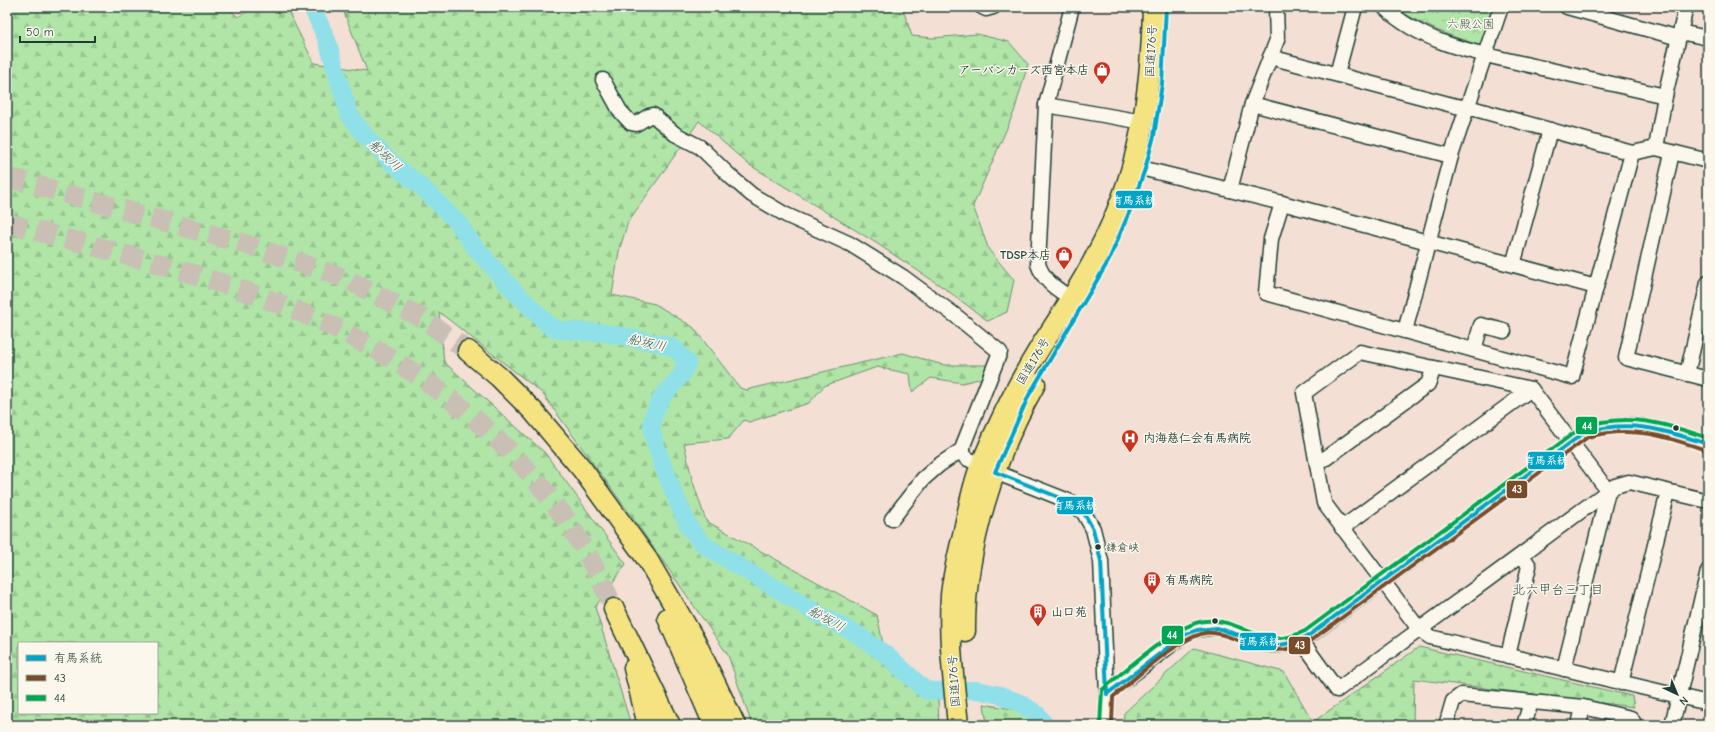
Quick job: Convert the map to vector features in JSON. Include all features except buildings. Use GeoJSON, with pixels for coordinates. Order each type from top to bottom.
{"type":"FeatureCollection","features":[{"type":"Feature","properties":{"kind":"highway","name":"国道176号"},"geometry":{"type":"LineString","coordinates":[[988,469],[1015,392],[1041,347],[1072,299],[1098,253],[1133,166],[1144,122],[1149,85],[1153,7]]}},
{"type":"Feature","properties":{"kind":"highway","name":"国道176号"},"geometry":{"type":"LineString","coordinates":[[958,725],[965,713],[951,595],[968,509],[1028,395],[1109,260],[1123,228],[1145,169],[1154,136],[1162,84],[1166,7]]}},
{"type":"Feature","properties":{"kind":"highway"},"geometry":{"type":"LineString","coordinates":[[468,351],[499,377],[533,411],[582,469],[647,559],[695,641],[735,725]]}},
{"type":"Feature","properties":{"kind":"highway"},"geometry":{"type":"LineString","coordinates":[[582,469],[671,623],[714,725]]}},
{"type":"Feature","properties":{"kind":"highway"},"geometry":{"type":"LineString","coordinates":[[614,609],[670,725]]}},
{"type":"Feature","properties":{"kind":"highway"},"geometry":{"type":"LineString","coordinates":[[625,631],[648,725]]}},
{"type":"Feature","properties":{"kind":"street"},"geometry":{"type":"LineString","coordinates":[[982,7],[986,9],[992,7]]}},
{"type":"Feature","properties":{"kind":"street"},"geometry":{"type":"LineString","coordinates":[[1072,7],[1046,105],[1038,264],[1041,274],[1049,283],[1072,299]]}},
{"type":"Feature","properties":{"kind":"street"},"geometry":{"type":"LineString","coordinates":[[1230,190],[1252,104],[1277,40],[1276,7]]}},
{"type":"Feature","properties":{"kind":"street"},"geometry":{"type":"LineString","coordinates":[[1337,74],[1355,7]]}},
{"type":"Feature","properties":{"kind":"street"},"geometry":{"type":"LineString","coordinates":[[1384,7],[1417,30],[1437,39],[1485,54],[1665,96]]}},
{"type":"Feature","properties":{"kind":"street"},"geometry":{"type":"LineString","coordinates":[[1405,331],[1466,108],[1501,7]]}},
{"type":"Feature","properties":{"kind":"street"},"geometry":{"type":"LineString","coordinates":[[1567,7],[1679,35],[1708,38]]}},
{"type":"Feature","properties":{"kind":"street"},"geometry":{"type":"LineString","coordinates":[[1656,148],[1665,96],[1686,7]]}},
{"type":"Feature","properties":{"kind":"street"},"geometry":{"type":"LineString","coordinates":[[1270,57],[1550,130],[1632,153],[1656,148],[1708,162]]}},
{"type":"Feature","properties":{"kind":"street"},"geometry":{"type":"LineString","coordinates":[[603,80],[620,110],[631,123],[636,124],[653,115],[675,134],[700,147],[752,195],[786,215],[850,244],[904,277],[956,316],[1000,352],[963,449],[938,465],[923,479],[892,519]]}},
{"type":"Feature","properties":{"kind":"street"},"geometry":{"type":"LineString","coordinates":[[1252,104],[1452,156]]}},
{"type":"Feature","properties":{"kind":"street"},"geometry":{"type":"LineString","coordinates":[[1046,105],[1144,122]]}},
{"type":"Feature","properties":{"kind":"street"},"geometry":{"type":"LineString","coordinates":[[1513,265],[1550,130]]}},
{"type":"Feature","properties":{"kind":"street"},"geometry":{"type":"LineString","coordinates":[[1282,203],[1271,238],[1266,293],[1572,377],[1632,153]]}},
{"type":"Feature","properties":{"kind":"street"},"geometry":{"type":"LineString","coordinates":[[1672,153],[1626,358],[1708,378]]}},
{"type":"Feature","properties":{"kind":"street"},"geometry":{"type":"LineString","coordinates":[[1145,169],[1282,203],[1596,287]]}},
{"type":"Feature","properties":{"kind":"street"},"geometry":{"type":"LineString","coordinates":[[1688,374],[1708,283]]}},
{"type":"Feature","properties":{"kind":"street"},"geometry":{"type":"LineString","coordinates":[[1474,350],[1480,325],[1504,331]]}},
{"type":"Feature","properties":{"kind":"street"},"geometry":{"type":"LineString","coordinates":[[1608,491],[1531,389],[1360,352],[1304,393],[1324,503],[1419,629],[1430,636],[1508,656],[1708,703]]}},
{"type":"Feature","properties":{"kind":"street"},"geometry":{"type":"LineString","coordinates":[[1317,461],[1326,458],[1428,384],[1434,368]]}},
{"type":"Feature","properties":{"kind":"street"},"geometry":{"type":"LineString","coordinates":[[1342,528],[1531,389]]}},
{"type":"Feature","properties":{"kind":"street"},"geometry":{"type":"LineString","coordinates":[[1107,694],[1184,634],[1192,631],[1205,628],[1229,629],[1266,644],[1279,645],[1301,640],[1313,633],[1570,442],[1590,430],[1602,426],[1623,424],[1657,429],[1708,444]]}},
{"type":"Feature","properties":{"kind":"street"},"geometry":{"type":"LineString","coordinates":[[963,449],[966,458],[988,469],[1071,502],[1084,513],[1093,529],[1101,561],[1107,694],[1106,725]]}},
{"type":"Feature","properties":{"kind":"street"},"geometry":{"type":"LineString","coordinates":[[1301,640],[1337,690],[1615,486],[1629,482],[1708,501]]}},
{"type":"Feature","properties":{"kind":"street"},"geometry":{"type":"LineString","coordinates":[[1564,669],[1608,491]]}},
{"type":"Feature","properties":{"kind":"street"},"geometry":{"type":"LineString","coordinates":[[1621,683],[1668,492]]}},
{"type":"Feature","properties":{"kind":"street"},"geometry":{"type":"LineString","coordinates":[[1508,656],[1529,566],[1522,555]]}},
{"type":"Feature","properties":{"kind":"street"},"geometry":{"type":"LineString","coordinates":[[1672,725],[1708,571]]}},
{"type":"Feature","properties":{"kind":"street"},"geometry":{"type":"LineString","coordinates":[[1449,725],[1447,722],[1453,701],[1461,695],[1583,707],[1632,718],[1635,725]]}},
{"type":"Feature","properties":{"kind":"street"},"geometry":{"type":"LineString","coordinates":[[1524,725],[1531,702]]}},
{"type":"Feature","properties":{"kind":"street"},"geometry":{"type":"LineString","coordinates":[[1579,725],[1583,707]]}},
{"type":"Feature","properties":{"kind":"green space"},"geometry":{"type":"Polygon","coordinates":[[[7,7],[227,7],[238,17],[255,7],[286,7],[314,63],[367,71],[342,7],[902,7],[912,36],[933,38],[977,34],[1009,42],[1028,64],[1014,112],[973,206],[989,250],[1014,280],[1007,312],[988,321],[944,288],[873,241],[748,164],[699,121],[628,222],[619,251],[612,295],[655,304],[693,327],[740,388],[746,390],[903,353],[943,365],[987,365],[983,378],[962,383],[931,378],[912,392],[910,374],[877,367],[824,386],[809,403],[749,422],[744,420],[728,439],[684,443],[692,479],[706,521],[877,615],[888,668],[938,700],[939,725],[752,725],[728,655],[635,521],[542,393],[439,312],[444,362],[545,453],[626,564],[595,607],[631,725],[7,725],[7,7]]]}},
{"type":"Feature","properties":{"kind":"green space","name":"六殿公園"},"geometry":{"type":"Polygon","coordinates":[[[1395,7],[1495,7],[1481,46],[1426,25],[1395,7]]]}},
{"type":"Feature","properties":{"kind":"green space"},"geometry":{"type":"Polygon","coordinates":[[[1419,647],[1632,696],[1634,707],[1414,679],[1413,725],[1123,725],[1124,713],[1194,648],[1284,672],[1313,722],[1419,647]]]}},
{"type":"Feature","properties":{"kind":"green space"},"geometry":{"type":"Polygon","coordinates":[[[984,704],[1023,711],[1037,725],[991,725],[986,718],[984,704]]]}},
{"type":"Feature","properties":{"kind":"waterway","name":"船坂川"},"geometry":{"type":"LineString","coordinates":[[312,7],[327,40],[349,114],[366,137],[391,162],[424,189],[458,223],[474,246],[513,290],[552,328],[606,333],[662,344],[674,348],[687,362],[681,375],[660,401],[652,420],[652,425],[661,460],[680,508],[690,528],[704,545],[823,617],[857,634],[889,657],[925,690],[977,690],[1000,695],[1020,703],[1037,714],[1045,725]]}},
{"type":"Feature","properties":{"kind":"tunnel"},"geometry":{"type":"LineString","coordinates":[[7,177],[245,244],[344,278],[422,318],[468,351]]}},
{"type":"Feature","properties":{"kind":"tunnel"},"geometry":{"type":"LineString","coordinates":[[7,223],[182,271],[251,293],[326,323],[405,367],[479,422],[512,454],[542,487],[581,544],[614,609]]}},
{"type":"Feature","properties":{"kind":"transit line","name":"有馬系統"},"geometry":{"type":"LineString","coordinates":[[1107,694],[1101,561],[1093,529],[1084,513],[1071,502],[995,472],[1029,395],[1109,260],[1131,208],[1145,169],[1154,136],[1162,84],[1166,7]]}},
{"type":"Feature","properties":{"kind":"transit line","name":"44"},"geometry":{"type":"LineString","coordinates":[[1100,725],[1102,690],[1137,660],[1166,639],[1181,630],[1205,621],[1219,621],[1231,624],[1264,637],[1289,637],[1305,631],[1582,427],[1615,420],[1646,421],[1708,438]]}},
{"type":"Feature","properties":{"kind":"transit line","name":"有馬系統"},"geometry":{"type":"LineString","coordinates":[[1107,694],[1184,635],[1197,630],[1217,628],[1266,644],[1279,645],[1291,643],[1308,636],[1585,432],[1617,426],[1633,426],[1677,434],[1708,444]]}},
{"type":"Feature","properties":{"kind":"transit line","name":"43"},"geometry":{"type":"LineString","coordinates":[[1112,725],[1113,697],[1144,670],[1182,643],[1205,633],[1215,633],[1271,650],[1289,649],[1310,641],[1588,437],[1619,432],[1634,432],[1676,440],[1706,450]]}},
{"type":"Feature","properties":{"kind":"place","name":"アーバンカーズ西宮本店"},"geometry":{"type":"Point","coordinates":[1102,85]}},
{"type":"Feature","properties":{"kind":"place","name":"TDSP本店"},"geometry":{"type":"Point","coordinates":[1064,270]}},
{"type":"Feature","properties":{"kind":"place","name":"内海慈仁会有馬病院"},"geometry":{"type":"Point","coordinates":[1130,453]}},
{"type":"Feature","properties":{"kind":"place","name":"鎌倉峡"},"geometry":{"type":"Point","coordinates":[1098,547]}},
{"type":"Feature","properties":{"kind":"place","name":"有馬病院"},"geometry":{"type":"Point","coordinates":[1152,595]}},
{"type":"Feature","properties":{"kind":"place","name":"山口苑"},"geometry":{"type":"Point","coordinates":[1038,627]}},
{"type":"Feature","properties":{"kind":"district","name":"北六甲台三丁目"},"geometry":{"type":"Point","coordinates":[1558,589]}}]}
